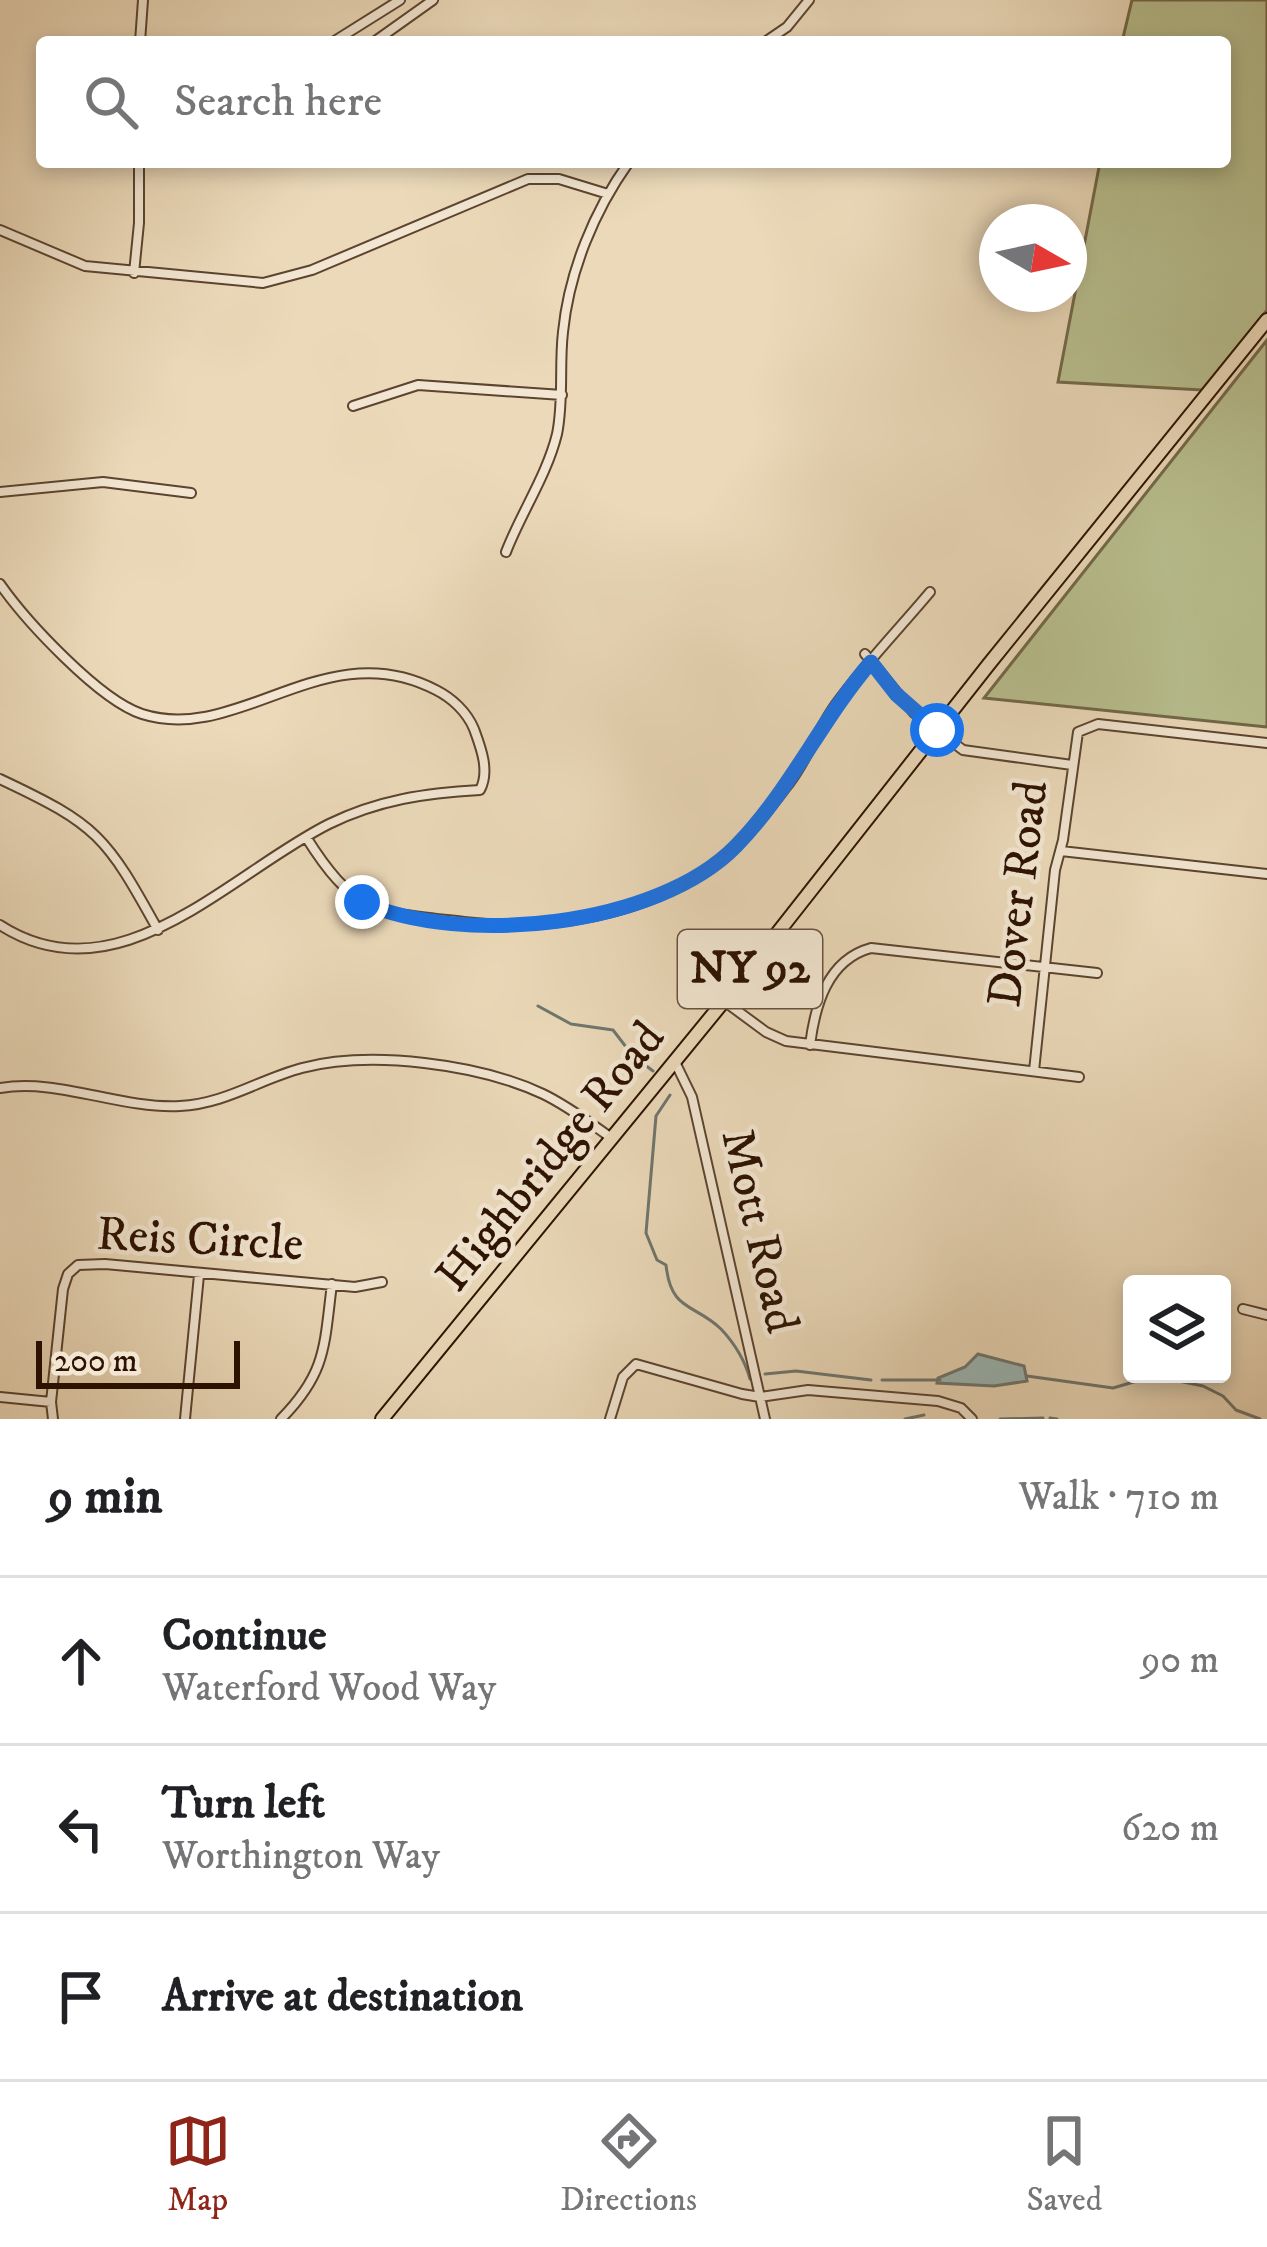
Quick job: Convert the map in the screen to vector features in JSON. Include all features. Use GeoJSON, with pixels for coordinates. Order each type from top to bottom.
{"type":"FeatureCollection","features":[{"type":"Feature","properties":{"kind":"highway","name":"Highbridge Road"},"geometry":{"type":"LineString","coordinates":[[382,1419],[675,1062],[1267,320]]}},
{"type":"Feature","properties":{"kind":"street"},"geometry":{"type":"LineString","coordinates":[[140,36],[143,0]]}},
{"type":"Feature","properties":{"kind":"street"},"geometry":{"type":"LineString","coordinates":[[343,36],[400,0]]}},
{"type":"Feature","properties":{"kind":"street"},"geometry":{"type":"LineString","coordinates":[[383,36],[434,0]]}},
{"type":"Feature","properties":{"kind":"street"},"geometry":{"type":"LineString","coordinates":[[774,36],[809,0]]}},
{"type":"Feature","properties":{"kind":"street"},"geometry":{"type":"LineString","coordinates":[[134,273],[139,168]]}},
{"type":"Feature","properties":{"kind":"street"},"geometry":{"type":"LineString","coordinates":[[506,552],[553,450],[568,300],[608,194],[625,168]]}},
{"type":"Feature","properties":{"kind":"street"},"geometry":{"type":"LineString","coordinates":[[0,230],[69,262],[134,273],[263,283],[312,270],[528,179],[559,179],[608,194]]}},
{"type":"Feature","properties":{"kind":"street"},"geometry":{"type":"LineString","coordinates":[[353,406],[427,385],[562,395]]}},
{"type":"Feature","properties":{"kind":"street"},"geometry":{"type":"LineString","coordinates":[[0,492],[103,482],[191,493]]}},
{"type":"Feature","properties":{"kind":"street"},"geometry":{"type":"LineString","coordinates":[[0,584],[16,608],[116,703],[144,715],[180,720],[210,716],[308,681],[348,675],[418,680],[446,695],[469,717],[482,750],[484,781],[480,790],[411,794],[362,810],[306,837],[158,930],[122,944],[66,948],[33,942],[0,925]]}},
{"type":"Feature","properties":{"kind":"street"},"geometry":{"type":"LineString","coordinates":[[306,837],[338,884],[377,909],[514,926],[597,916],[672,888],[717,864],[734,849],[793,778],[832,708],[868,658],[930,592]]}},
{"type":"Feature","properties":{"kind":"street"},"geometry":{"type":"LineString","coordinates":[[868,658],[896,694],[964,750],[1072,765]]}},
{"type":"Feature","properties":{"kind":"street","name":"Dover Road"},"geometry":{"type":"LineString","coordinates":[[1034,1071],[1055,870],[1076,739],[1083,727],[1098,724],[1267,743]]}},
{"type":"Feature","properties":{"kind":"street"},"geometry":{"type":"LineString","coordinates":[[0,779],[61,807],[104,840],[158,930]]}},
{"type":"Feature","properties":{"kind":"street"},"geometry":{"type":"LineString","coordinates":[[1061,851],[1267,874]]}},
{"type":"Feature","properties":{"kind":"street"},"geometry":{"type":"LineString","coordinates":[[810,1045],[820,996],[839,967],[861,951],[884,948],[1097,974]]}},
{"type":"Feature","properties":{"kind":"street"},"geometry":{"type":"LineString","coordinates":[[724,1001],[775,1038],[1079,1077]]}},
{"type":"Feature","properties":{"kind":"street"},"geometry":{"type":"LineString","coordinates":[[0,1088],[38,1085],[145,1106],[189,1106],[231,1096],[307,1067],[382,1060],[494,1076],[521,1085],[613,1138]]}},
{"type":"Feature","properties":{"kind":"street","name":"Mott Road"},"geometry":{"type":"LineString","coordinates":[[675,1062],[692,1097],[764,1419]]}},
{"type":"Feature","properties":{"kind":"street","name":"Reis Circle"},"geometry":{"type":"LineString","coordinates":[[53,1419],[63,1289],[71,1270],[86,1262],[369,1287],[382,1282]]}},
{"type":"Feature","properties":{"kind":"street"},"geometry":{"type":"LineString","coordinates":[[185,1419],[199,1275]]}},
{"type":"Feature","properties":{"kind":"street","name":"Reis Circle"},"geometry":{"type":"LineString","coordinates":[[281,1419],[314,1381],[323,1353],[332,1284]]}},
{"type":"Feature","properties":{"kind":"street"},"geometry":{"type":"LineString","coordinates":[[1243,1309],[1267,1315]]}},
{"type":"Feature","properties":{"kind":"street"},"geometry":{"type":"LineString","coordinates":[[610,1419],[623,1377],[636,1364],[760,1396],[808,1390],[938,1401],[961,1408],[972,1419]]}},
{"type":"Feature","properties":{"kind":"street"},"geometry":{"type":"LineString","coordinates":[[0,1396],[51,1402]]}},
{"type":"Feature","properties":{"kind":"green space"},"geometry":{"type":"Polygon","coordinates":[[[1132,0],[1267,0],[1267,310],[1202,390],[1058,382],[1071,312],[1087,312],[1087,230],[1099,168],[1231,168],[1231,36],[1123,36],[1132,0]]]}},
{"type":"Feature","properties":{"kind":"green space"},"geometry":{"type":"Polygon","coordinates":[[[1267,340],[1267,727],[984,698],[1267,340]]]}},
{"type":"Feature","properties":{"kind":"water"},"geometry":{"type":"Polygon","coordinates":[[[978,1354],[1024,1366],[1027,1381],[994,1386],[937,1383],[978,1354]]]}},
{"type":"Feature","properties":{"kind":"waterway"},"geometry":{"type":"LineString","coordinates":[[538,1006],[571,1024],[613,1030],[633,1056],[653,1071]]}},
{"type":"Feature","properties":{"kind":"waterway"},"geometry":{"type":"LineString","coordinates":[[670,1095],[656,1116],[646,1233],[657,1260],[666,1265],[678,1299],[721,1329],[750,1379]]}},
{"type":"Feature","properties":{"kind":"waterway"},"geometry":{"type":"LineString","coordinates":[[765,1374],[796,1371],[871,1380]]}},
{"type":"Feature","properties":{"kind":"waterway"},"geometry":{"type":"LineString","coordinates":[[1027,1376],[1113,1388],[1154,1376],[1203,1386],[1223,1396],[1236,1410],[1260,1419]]}},
{"type":"Feature","properties":{"kind":"waterway"},"geometry":{"type":"LineString","coordinates":[[882,1380],[940,1380]]}},
{"type":"Feature","properties":{"kind":"waterway"},"geometry":{"type":"LineString","coordinates":[[905,1419],[924,1415]]}},
{"type":"Feature","properties":{"kind":"waterway"},"geometry":{"type":"LineString","coordinates":[[1000,1419],[1043,1418]]}},
{"type":"Feature","properties":{"kind":"waterway"},"geometry":{"type":"LineString","coordinates":[[1050,1418],[1057,1419]]}},
{"type":"Feature","properties":{"kind":"route"},"geometry":{"type":"LineString","coordinates":[[362,902],[397,914],[514,926],[597,916],[672,888],[717,864],[757,823],[793,778],[832,708],[871,662],[914,713],[937,730]]}}]}
